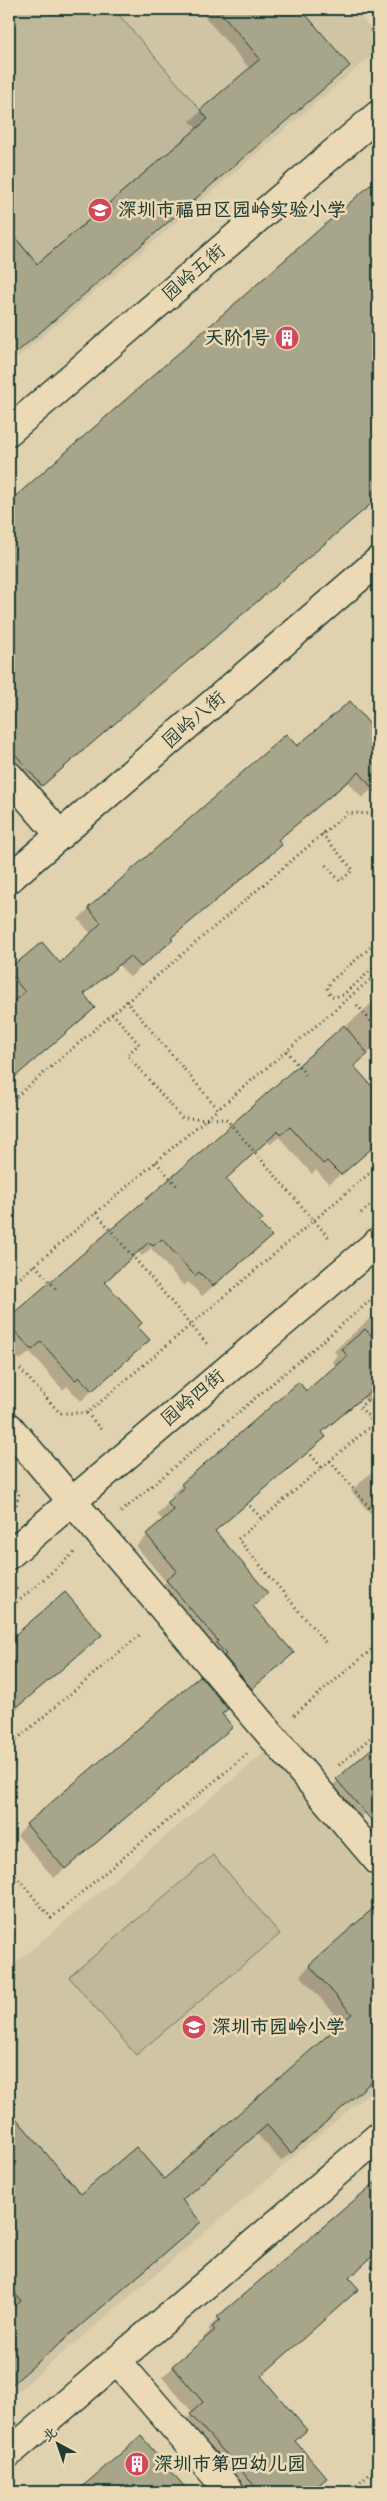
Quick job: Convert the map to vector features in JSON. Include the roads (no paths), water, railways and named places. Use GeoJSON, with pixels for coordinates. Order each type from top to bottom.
{"type":"FeatureCollection","features":[{"type":"Feature","properties":{"kind":"street","name":"园岭五街"},"geometry":{"type":"LineString","coordinates":[[9,431],[378,115]]}},
{"type":"Feature","properties":{"kind":"street","name":"园岭八街"},"geometry":{"type":"LineString","coordinates":[[9,879],[378,561]]}},
{"type":"Feature","properties":{"kind":"street"},"geometry":{"type":"LineString","coordinates":[[9,776],[60,835]]}},
{"type":"Feature","properties":{"kind":"street","name":"园岭四街"},"geometry":{"type":"LineString","coordinates":[[9,1555],[378,1242]]}},
{"type":"Feature","properties":{"kind":"street"},"geometry":{"type":"LineString","coordinates":[[9,1427],[378,1861]]}},
{"type":"Feature","properties":{"kind":"street"},"geometry":{"type":"LineString","coordinates":[[9,2453],[378,2137]]}},
{"type":"Feature","properties":{"kind":"street"},"geometry":{"type":"LineString","coordinates":[[117,2361],[230,2492]]}},
{"type":"Feature","properties":{"kind":"place","name":"深圳市福田区园岭实验小学"},"geometry":{"type":"Point","coordinates":[100,210]}},
{"type":"Feature","properties":{"kind":"place","name":"天阶1号"},"geometry":{"type":"Point","coordinates":[287,338]}},
{"type":"Feature","properties":{"kind":"place","name":"深圳市园岭小学"},"geometry":{"type":"Point","coordinates":[194,2027]}},
{"type":"Feature","properties":{"kind":"place","name":"深圳市第四幼儿园"},"geometry":{"type":"Point","coordinates":[137,2464]}}]}
